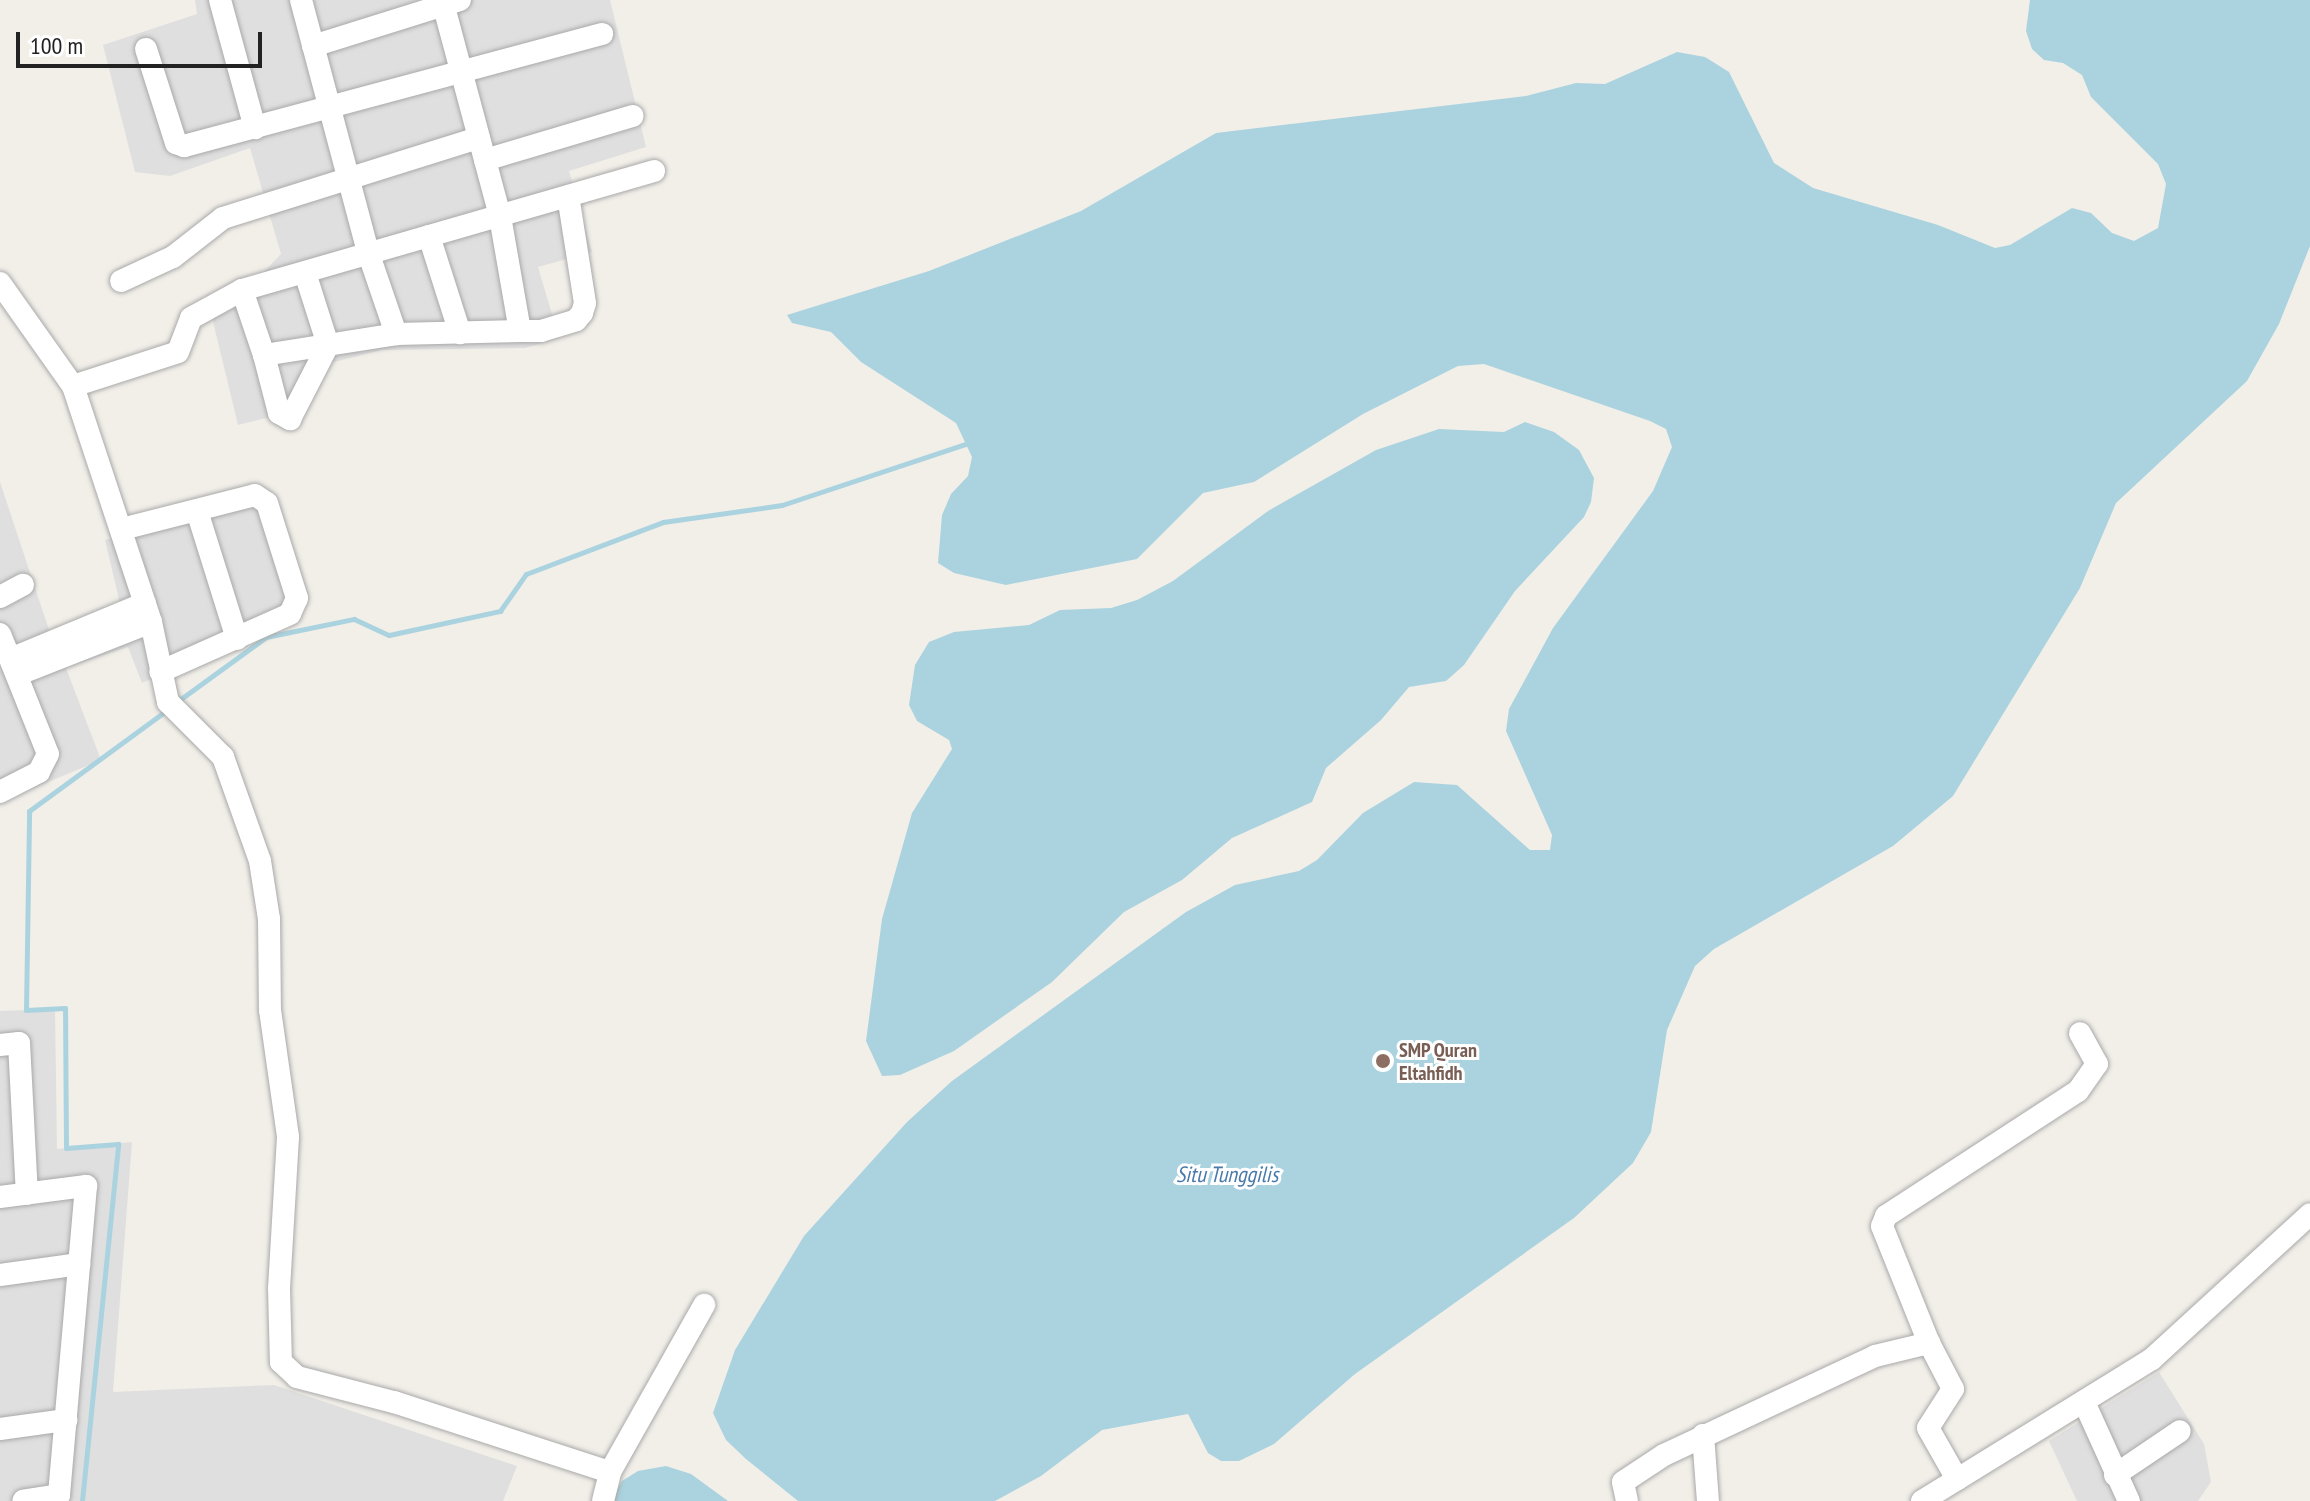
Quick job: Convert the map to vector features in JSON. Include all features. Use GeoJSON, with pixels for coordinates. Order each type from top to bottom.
{"type":"FeatureCollection","features":[{"type":"Feature","properties":{"kind":"street"},"geometry":{"type":"LineString","coordinates":[[220,0],[255,128]]}},
{"type":"Feature","properties":{"kind":"street"},"geometry":{"type":"LineString","coordinates":[[301,0],[368,252],[396,334]]}},
{"type":"Feature","properties":{"kind":"street"},"geometry":{"type":"LineString","coordinates":[[313,46],[448,2],[461,72],[500,216],[520,331]]}},
{"type":"Feature","properties":{"kind":"street"},"geometry":{"type":"LineString","coordinates":[[146,49],[176,143],[184,146],[602,34]]}},
{"type":"Feature","properties":{"kind":"street"},"geometry":{"type":"LineString","coordinates":[[121,281],[173,257],[214,222],[349,180],[633,116]]}},
{"type":"Feature","properties":{"kind":"street"},"geometry":{"type":"LineString","coordinates":[[73,386],[178,352],[191,318],[242,290],[654,171]]}},
{"type":"Feature","properties":{"kind":"street"},"geometry":{"type":"LineString","coordinates":[[264,355],[396,334],[541,331],[576,320],[582,313],[568,196]]}},
{"type":"Feature","properties":{"kind":"street"},"geometry":{"type":"LineString","coordinates":[[429,236],[460,333]]}},
{"type":"Feature","properties":{"kind":"street"},"geometry":{"type":"LineString","coordinates":[[242,290],[279,413],[290,419],[328,345],[305,273]]}},
{"type":"Feature","properties":{"kind":"street"},"geometry":{"type":"LineString","coordinates":[[0,283],[73,386],[122,529],[148,612],[160,672],[175,709],[223,757],[245,808],[269,919],[270,1010],[288,1137],[279,1288],[281,1362],[297,1377],[394,1402],[610,1472]]}},
{"type":"Feature","properties":{"kind":"street"},"geometry":{"type":"LineString","coordinates":[[122,529],[255,495],[267,503],[271,516],[295,607],[237,639],[160,672]]}},
{"type":"Feature","properties":{"kind":"street"},"geometry":{"type":"LineString","coordinates":[[197,511],[237,639]]}},
{"type":"Feature","properties":{"kind":"street"},"geometry":{"type":"LineString","coordinates":[[0,597],[23,585]]}},
{"type":"Feature","properties":{"kind":"street"},"geometry":{"type":"LineString","coordinates":[[16,666],[148,612]]}},
{"type":"Feature","properties":{"kind":"street"},"geometry":{"type":"LineString","coordinates":[[0,634],[16,666],[45,742],[47,762],[39,772],[0,792]]}},
{"type":"Feature","properties":{"kind":"street"},"geometry":{"type":"LineString","coordinates":[[1957,1479],[1928,1428],[1953,1389],[1929,1343],[1882,1226],[1886,1216],[2078,1091],[2097,1064],[2080,1033]]}},
{"type":"Feature","properties":{"kind":"street"},"geometry":{"type":"LineString","coordinates":[[0,1045],[19,1043],[11,1119],[27,1194]]}},
{"type":"Feature","properties":{"kind":"street"},"geometry":{"type":"LineString","coordinates":[[0,1197],[86,1186],[59,1495],[23,1501]]}},
{"type":"Feature","properties":{"kind":"street"},"geometry":{"type":"LineString","coordinates":[[1922,1501],[2152,1359],[2310,1215]]}},
{"type":"Feature","properties":{"kind":"street"},"geometry":{"type":"LineString","coordinates":[[0,1275],[79,1264]]}},
{"type":"Feature","properties":{"kind":"street"},"geometry":{"type":"LineString","coordinates":[[603,1501],[610,1472],[704,1305]]}},
{"type":"Feature","properties":{"kind":"street"},"geometry":{"type":"LineString","coordinates":[[1627,1501],[1621,1488],[1626,1479],[1703,1435],[1875,1356],[1929,1343]]}},
{"type":"Feature","properties":{"kind":"street"},"geometry":{"type":"LineString","coordinates":[[2084,1402],[2129,1501]]}},
{"type":"Feature","properties":{"kind":"street"},"geometry":{"type":"LineString","coordinates":[[0,1429],[66,1420]]}},
{"type":"Feature","properties":{"kind":"street"},"geometry":{"type":"LineString","coordinates":[[2115,1475],[2180,1431]]}},
{"type":"Feature","properties":{"kind":"street"},"geometry":{"type":"LineString","coordinates":[[1703,1435],[1708,1501]]}},
{"type":"Feature","properties":{"kind":"shaded area"},"geometry":{"type":"Polygon","coordinates":[[[195,0],[610,0],[646,147],[569,171],[592,252],[538,267],[559,338],[525,348],[382,350],[330,363],[286,413],[238,425],[209,305],[258,278],[281,254],[250,148],[170,176],[135,172],[103,45],[197,14],[195,0]]]}},
{"type":"Feature","properties":{"kind":"shaded area"},"geometry":{"type":"Polygon","coordinates":[[[0,482],[52,639],[122,612],[105,540],[266,500],[297,604],[209,653],[142,683],[128,647],[66,668],[101,760],[0,802],[0,482]]]}},
{"type":"Feature","properties":{"kind":"shaded area"},"geometry":{"type":"Polygon","coordinates":[[[55,1009],[57,1149],[132,1142],[113,1392],[274,1385],[517,1466],[503,1501],[0,1501],[0,1011],[55,1009]]]}},
{"type":"Feature","properties":{"kind":"shaded area"},"geometry":{"type":"Polygon","coordinates":[[[2159,1372],[2204,1444],[2211,1482],[2198,1501],[2077,1501],[2049,1441],[2159,1372]]]}},
{"type":"Feature","properties":{"kind":"water","name":"Situ Tunggilis"},"geometry":{"type":"Polygon","coordinates":[[[2030,0],[2310,0],[2310,246],[2279,324],[2247,381],[2116,503],[2080,588],[1953,796],[1893,846],[1714,949],[1695,966],[1667,1030],[1651,1132],[1633,1163],[1574,1218],[1355,1374],[1274,1444],[1239,1461],[1221,1461],[1208,1453],[1188,1414],[1102,1430],[1041,1476],[995,1501],[798,1501],[746,1459],[726,1440],[713,1413],[735,1350],[804,1236],[907,1122],[952,1081],[1186,912],[1235,885],[1299,871],[1317,860],[1363,813],[1414,782],[1457,785],[1530,850],[1550,850],[1552,835],[1506,731],[1509,709],[1553,628],[1653,491],[1672,447],[1666,429],[1650,421],[1484,364],[1458,366],[1363,414],[1254,482],[1203,493],[1137,559],[1006,585],[954,573],[938,563],[942,515],[951,494],[968,476],[972,457],[956,423],[861,362],[831,332],[792,323],[787,315],[929,271],[1081,211],[1216,133],[1526,96],[1576,83],[1605,84],[1677,52],[1705,57],[1729,72],[1774,163],[1813,188],[1938,225],[1995,248],[2010,245],[2072,208],[2091,213],[2112,233],[2134,241],[2158,228],[2166,184],[2158,164],[2091,97],[2082,75],[2063,63],[2044,60],[2032,49],[2026,31],[2030,0]]]}},
{"type":"Feature","properties":{"kind":"water"},"geometry":{"type":"Polygon","coordinates":[[[1525,422],[1554,432],[1579,450],[1594,478],[1591,502],[1584,517],[1515,591],[1464,665],[1446,681],[1409,687],[1381,720],[1326,768],[1312,802],[1232,838],[1182,880],[1124,912],[1052,982],[954,1051],[900,1075],[882,1076],[866,1041],[882,919],[912,813],[952,749],[949,740],[917,721],[909,705],[915,665],[929,642],[954,632],[1029,625],[1060,610],[1111,608],[1137,600],[1173,581],[1268,511],[1376,450],[1439,429],[1504,432],[1525,422]]]}},
{"type":"Feature","properties":{"kind":"water"},"geometry":{"type":"Polygon","coordinates":[[[666,1466],[691,1474],[728,1501],[610,1501],[622,1481],[638,1471],[666,1466]]]}},
{"type":"Feature","properties":{"kind":"waterway"},"geometry":{"type":"LineString","coordinates":[[178,701],[266,637],[354,619],[389,635],[500,611],[526,574],[663,522],[782,505],[968,443]]}},
{"type":"Feature","properties":{"kind":"waterway"},"geometry":{"type":"LineString","coordinates":[[82,1501],[118,1144],[66,1148],[65,1008],[26,1010],[29,811],[167,710]]}},
{"type":"Feature","properties":{"kind":"place","name":"SMP Quran Eltahfidh"},"geometry":{"type":"Point","coordinates":[1383,1061]}}]}
